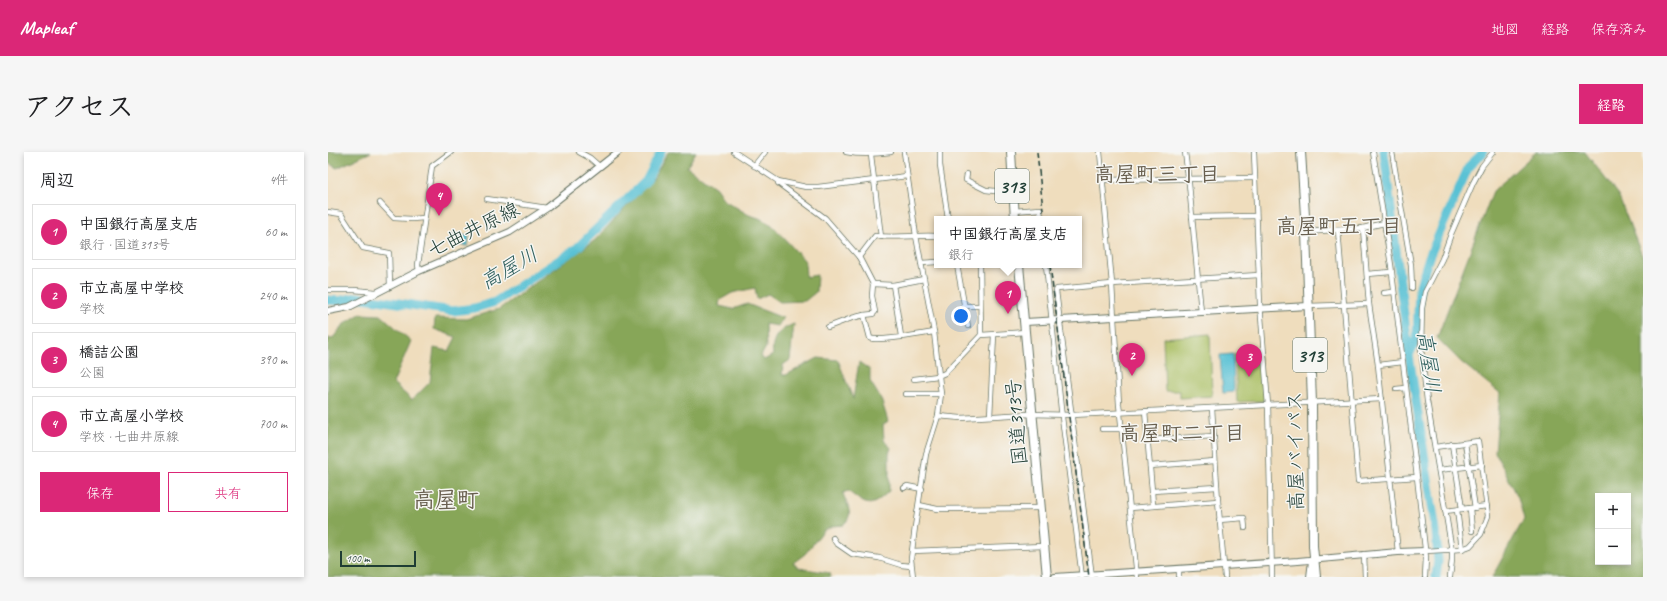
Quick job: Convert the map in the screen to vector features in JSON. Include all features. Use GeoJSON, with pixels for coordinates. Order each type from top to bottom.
{"type":"FeatureCollection","features":[{"type":"Feature","properties":{"kind":"highway","name":"313"},"geometry":{"type":"LineString","coordinates":[[1010,152],[1014,215]]}},
{"type":"Feature","properties":{"kind":"highway","name":"高屋バイパス"},"geometry":{"type":"LineString","coordinates":[[1301,152],[1306,232],[1312,403],[1314,558]]}},
{"type":"Feature","properties":{"kind":"highway","name":"国道313号"},"geometry":{"type":"LineString","coordinates":[[1019,268],[1047,577]]}},
{"type":"Feature","properties":{"kind":"highway","name":"313"},"geometry":{"type":"LineString","coordinates":[[1311,577],[1314,558]]}},
{"type":"Feature","properties":{"kind":"highway","name":"313"},"geometry":{"type":"LineString","coordinates":[[1314,558],[1316,577]]}},
{"type":"Feature","properties":{"kind":"street"},"geometry":{"type":"LineString","coordinates":[[420,271],[418,264],[432,166],[451,152]]}},
{"type":"Feature","properties":{"kind":"street"},"geometry":{"type":"LineString","coordinates":[[579,152],[590,158],[599,166]]}},
{"type":"Feature","properties":{"kind":"street","name":"七曲井原線"},"geometry":{"type":"LineString","coordinates":[[328,311],[349,306],[420,271],[510,232],[547,208],[618,152]]}},
{"type":"Feature","properties":{"kind":"street"},"geometry":{"type":"LineString","coordinates":[[734,152],[778,181],[806,187],[874,181],[907,176]]}},
{"type":"Feature","properties":{"kind":"street"},"geometry":{"type":"LineString","coordinates":[[754,166],[764,152]]}},
{"type":"Feature","properties":{"kind":"street"},"geometry":{"type":"LineString","coordinates":[[846,152],[891,152]]}},
{"type":"Feature","properties":{"kind":"street"},"geometry":{"type":"LineString","coordinates":[[904,152],[916,236],[934,332],[941,394],[938,416],[926,454],[920,505],[912,551],[911,566],[913,577]]}},
{"type":"Feature","properties":{"kind":"street"},"geometry":{"type":"LineString","coordinates":[[940,152],[940,165],[948,216]]}},
{"type":"Feature","properties":{"kind":"street"},"geometry":{"type":"LineString","coordinates":[[1100,152],[1112,284],[1120,412],[1136,574]]}},
{"type":"Feature","properties":{"kind":"street"},"geometry":{"type":"LineString","coordinates":[[1184,152],[1201,312]]}},
{"type":"Feature","properties":{"kind":"street"},"geometry":{"type":"LineString","coordinates":[[1254,152],[1260,309],[1268,405],[1272,577]]}},
{"type":"Feature","properties":{"kind":"street"},"geometry":{"type":"LineString","coordinates":[[1373,152],[1403,362],[1426,551],[1425,577]]}},
{"type":"Feature","properties":{"kind":"street"},"geometry":{"type":"LineString","coordinates":[[1392,152],[1411,264],[1412,288]]}},
{"type":"Feature","properties":{"kind":"street"},"geometry":{"type":"LineString","coordinates":[[1450,577],[1452,560],[1421,348],[1423,300],[1442,259],[1473,183],[1482,166],[1493,152]]}},
{"type":"Feature","properties":{"kind":"street"},"geometry":{"type":"LineString","coordinates":[[869,153],[881,237]]}},
{"type":"Feature","properties":{"kind":"street"},"geometry":{"type":"LineString","coordinates":[[967,174],[966,180],[983,189],[1013,193]]}},
{"type":"Feature","properties":{"kind":"street"},"geometry":{"type":"LineString","coordinates":[[1103,180],[1254,178]]}},
{"type":"Feature","properties":{"kind":"street"},"geometry":{"type":"LineString","coordinates":[[778,181],[778,183],[825,218],[859,257],[873,284],[872,296],[875,312],[873,314],[852,318],[828,327]]}},
{"type":"Feature","properties":{"kind":"street"},"geometry":{"type":"LineString","coordinates":[[487,199],[547,208]]}},
{"type":"Feature","properties":{"kind":"street"},"geometry":{"type":"LineString","coordinates":[[380,203],[394,218],[412,220],[424,218]]}},
{"type":"Feature","properties":{"kind":"street"},"geometry":{"type":"LineString","coordinates":[[1014,215],[1040,209],[1041,216]]}},
{"type":"Feature","properties":{"kind":"street"},"geometry":{"type":"LineString","coordinates":[[328,212],[341,214],[363,248],[389,253],[391,263],[390,286]]}},
{"type":"Feature","properties":{"kind":"street"},"geometry":{"type":"LineString","coordinates":[[1192,217],[1256,216]]}},
{"type":"Feature","properties":{"kind":"street"},"geometry":{"type":"LineString","coordinates":[[1306,232],[1363,228],[1384,223]]}},
{"type":"Feature","properties":{"kind":"street"},"geometry":{"type":"LineString","coordinates":[[1363,228],[1369,304],[1382,399],[1398,552]]}},
{"type":"Feature","properties":{"kind":"street"},"geometry":{"type":"LineString","coordinates":[[1338,230],[1358,481],[1417,477]]}},
{"type":"Feature","properties":{"kind":"street"},"geometry":{"type":"LineString","coordinates":[[859,257],[867,248],[873,237],[934,236]]}},
{"type":"Feature","properties":{"kind":"street"},"geometry":{"type":"LineString","coordinates":[[921,263],[934,262]]}},
{"type":"Feature","properties":{"kind":"street"},"geometry":{"type":"LineString","coordinates":[[958,268],[968,326]]}},
{"type":"Feature","properties":{"kind":"street"},"geometry":{"type":"LineString","coordinates":[[914,379],[940,376],[952,366],[981,335],[980,268]]}},
{"type":"Feature","properties":{"kind":"street"},"geometry":{"type":"LineString","coordinates":[[1046,268],[1062,414],[1082,576]]}},
{"type":"Feature","properties":{"kind":"street"},"geometry":{"type":"LineString","coordinates":[[1367,274],[1391,272]]}},
{"type":"Feature","properties":{"kind":"street"},"geometry":{"type":"LineString","coordinates":[[1092,576],[1056,291],[1058,289],[1112,284],[1259,275]]}},
{"type":"Feature","properties":{"kind":"street"},"geometry":{"type":"LineString","coordinates":[[873,284],[893,285],[924,279]]}},
{"type":"Feature","properties":{"kind":"street"},"geometry":{"type":"LineString","coordinates":[[893,285],[901,336]]}},
{"type":"Feature","properties":{"kind":"street"},"geometry":{"type":"LineString","coordinates":[[328,290],[354,290],[373,294]]}},
{"type":"Feature","properties":{"kind":"street"},"geometry":{"type":"LineString","coordinates":[[1384,293],[1394,292]]}},
{"type":"Feature","properties":{"kind":"street"},"geometry":{"type":"LineString","coordinates":[[1025,322],[1344,304],[1369,304]]}},
{"type":"Feature","properties":{"kind":"street"},"geometry":{"type":"LineString","coordinates":[[964,306],[978,306]]}},
{"type":"Feature","properties":{"kind":"street"},"geometry":{"type":"LineString","coordinates":[[864,315],[872,339],[886,339],[934,332]]}},
{"type":"Feature","properties":{"kind":"street"},"geometry":{"type":"LineString","coordinates":[[981,335],[1026,332]]}},
{"type":"Feature","properties":{"kind":"street"},"geometry":{"type":"LineString","coordinates":[[990,416],[994,335]]}},
{"type":"Feature","properties":{"kind":"street"},"geometry":{"type":"LineString","coordinates":[[1378,365],[1403,362]]}},
{"type":"Feature","properties":{"kind":"street"},"geometry":{"type":"LineString","coordinates":[[1396,389],[1406,388]]}},
{"type":"Feature","properties":{"kind":"street"},"geometry":{"type":"LineString","coordinates":[[906,394],[941,394]]}},
{"type":"Feature","properties":{"kind":"street"},"geometry":{"type":"LineString","coordinates":[[938,416],[961,418],[1072,414],[1382,399]]}},
{"type":"Feature","properties":{"kind":"street"},"geometry":{"type":"LineString","coordinates":[[1212,408],[1219,520],[1225,577]]}},
{"type":"Feature","properties":{"kind":"street"},"geometry":{"type":"LineString","coordinates":[[1145,411],[1153,506]]}},
{"type":"Feature","properties":{"kind":"street"},"geometry":{"type":"LineString","coordinates":[[1102,429],[1122,429]]}},
{"type":"Feature","properties":{"kind":"street"},"geometry":{"type":"LineString","coordinates":[[1148,440],[1214,436]]}},
{"type":"Feature","properties":{"kind":"street"},"geometry":{"type":"LineString","coordinates":[[1055,577],[1136,574],[1179,568],[1364,554],[1462,550],[1470,546],[1481,534],[1488,516],[1478,441],[1435,447]]}},
{"type":"Feature","properties":{"kind":"street"},"geometry":{"type":"LineString","coordinates":[[1466,443],[1472,508],[1472,531]]}},
{"type":"Feature","properties":{"kind":"street"},"geometry":{"type":"LineString","coordinates":[[1452,444],[1460,510],[1462,550]]}},
{"type":"Feature","properties":{"kind":"street"},"geometry":{"type":"LineString","coordinates":[[1150,466],[1215,461]]}},
{"type":"Feature","properties":{"kind":"street"},"geometry":{"type":"LineString","coordinates":[[1439,470],[1482,465]]}},
{"type":"Feature","properties":{"kind":"street"},"geometry":{"type":"LineString","coordinates":[[904,488],[906,486],[922,489]]}},
{"type":"Feature","properties":{"kind":"street"},"geometry":{"type":"LineString","coordinates":[[1152,491],[1217,487]]}},
{"type":"Feature","properties":{"kind":"street"},"geometry":{"type":"LineString","coordinates":[[1130,508],[1218,501]]}},
{"type":"Feature","properties":{"kind":"street"},"geometry":{"type":"LineString","coordinates":[[920,505],[937,509],[1040,508]]}},
{"type":"Feature","properties":{"kind":"street"},"geometry":{"type":"LineString","coordinates":[[1445,511],[1487,506]]}},
{"type":"Feature","properties":{"kind":"street"},"geometry":{"type":"LineString","coordinates":[[1219,520],[1244,518],[1245,528]]}},
{"type":"Feature","properties":{"kind":"street"},"geometry":{"type":"LineString","coordinates":[[834,538],[836,543],[852,554],[879,558],[901,565],[911,566]]}},
{"type":"Feature","properties":{"kind":"street"},"geometry":{"type":"LineString","coordinates":[[912,551],[1044,546]]}},
{"type":"Feature","properties":{"kind":"street"},"geometry":{"type":"LineString","coordinates":[[1364,554],[1365,577]]}},
{"type":"Feature","properties":{"kind":"street"},"geometry":{"type":"LineString","coordinates":[[1179,568],[1179,577]]}},
{"type":"Feature","properties":{"kind":"green space"},"geometry":{"type":"Polygon","coordinates":[[[328,152],[371,152],[337,168],[328,163],[328,152]]]}},
{"type":"Feature","properties":{"kind":"green space"},"geometry":{"type":"Polygon","coordinates":[[[668,152],[696,152],[687,167],[716,188],[724,200],[749,215],[759,218],[772,225],[805,261],[806,277],[817,275],[816,292],[805,301],[780,302],[768,294],[757,299],[755,288],[732,293],[720,300],[719,306],[733,309],[747,304],[783,318],[778,326],[765,324],[766,347],[761,356],[764,360],[773,355],[773,344],[777,335],[788,326],[794,324],[790,360],[783,365],[782,375],[786,375],[818,358],[838,360],[853,399],[859,362],[870,370],[870,381],[881,399],[888,421],[883,425],[884,440],[891,448],[889,453],[889,491],[877,501],[869,504],[860,500],[848,491],[843,493],[849,510],[849,517],[847,521],[843,525],[832,526],[824,530],[805,554],[793,563],[799,568],[830,573],[831,577],[328,577],[328,338],[332,339],[344,324],[360,314],[381,315],[411,341],[393,383],[412,400],[430,382],[434,348],[449,351],[456,337],[434,329],[435,318],[466,319],[499,309],[595,240],[654,177],[668,152]]]}},
{"type":"Feature","properties":{"kind":"green space"},"geometry":{"type":"Polygon","coordinates":[[[1536,152],[1585,152],[1618,195],[1643,258],[1643,577],[1492,577],[1524,519],[1518,497],[1495,452],[1500,393],[1461,362],[1437,338],[1493,191],[1536,152]]]}},
{"type":"Feature","properties":{"kind":"green space"},"geometry":{"type":"Polygon","coordinates":[[[1210,334],[1212,396],[1180,398],[1180,391],[1165,391],[1163,338],[1210,334]]]}},
{"type":"Feature","properties":{"kind":"green space"},"geometry":{"type":"Polygon","coordinates":[[[1259,353],[1265,400],[1237,402],[1235,354],[1259,353]]]}},
{"type":"Feature","properties":{"kind":"water"},"geometry":{"type":"Polygon","coordinates":[[[451,234],[469,236],[468,246],[450,244],[451,234]]]}},
{"type":"Feature","properties":{"kind":"water"},"geometry":{"type":"Polygon","coordinates":[[[1233,354],[1234,392],[1223,393],[1220,355],[1233,354]]]}},
{"type":"Feature","properties":{"kind":"waterway","name":"高屋川"},"geometry":{"type":"LineString","coordinates":[[328,300],[339,301],[357,297],[453,311],[475,308],[495,302],[576,249],[646,181],[661,152]]}},
{"type":"Feature","properties":{"kind":"waterway","name":"高屋川"},"geometry":{"type":"LineString","coordinates":[[1384,152],[1409,355],[1436,531],[1438,561],[1436,577]]}},
{"type":"Feature","properties":{"kind":"waterway"},"geometry":{"type":"LineString","coordinates":[[1409,355],[1417,338],[1419,289],[1429,257],[1469,166],[1483,153]]}},
{"type":"Feature","properties":{"kind":"railway"},"geometry":{"type":"LineString","coordinates":[[1037,152],[1044,216]]}},
{"type":"Feature","properties":{"kind":"railway"},"geometry":{"type":"LineString","coordinates":[[1050,268],[1089,577]]}},
{"type":"Feature","properties":{"kind":"place","name":"市立高屋小学校"},"geometry":{"type":"Point","coordinates":[439,216]}},
{"type":"Feature","properties":{"kind":"place","name":"中国銀行高屋支店"},"geometry":{"type":"Point","coordinates":[1008,314]}},
{"type":"Feature","properties":{"kind":"place","name":"市立高屋中学校"},"geometry":{"type":"Point","coordinates":[1132,376]}},
{"type":"Feature","properties":{"kind":"place","name":"橋詰公園"},"geometry":{"type":"Point","coordinates":[1249,377]}},
{"type":"Feature","properties":{"kind":"district","name":"高屋町三丁目"},"geometry":{"type":"Point","coordinates":[1157,174]}},
{"type":"Feature","properties":{"kind":"district","name":"高屋町五丁目"},"geometry":{"type":"Point","coordinates":[1339,226]}},
{"type":"Feature","properties":{"kind":"district","name":"高屋町二丁目"},"geometry":{"type":"Point","coordinates":[1182,433]}},
{"type":"Feature","properties":{"kind":"district","name":"高屋町"},"geometry":{"type":"Point","coordinates":[446,499]}}]}
